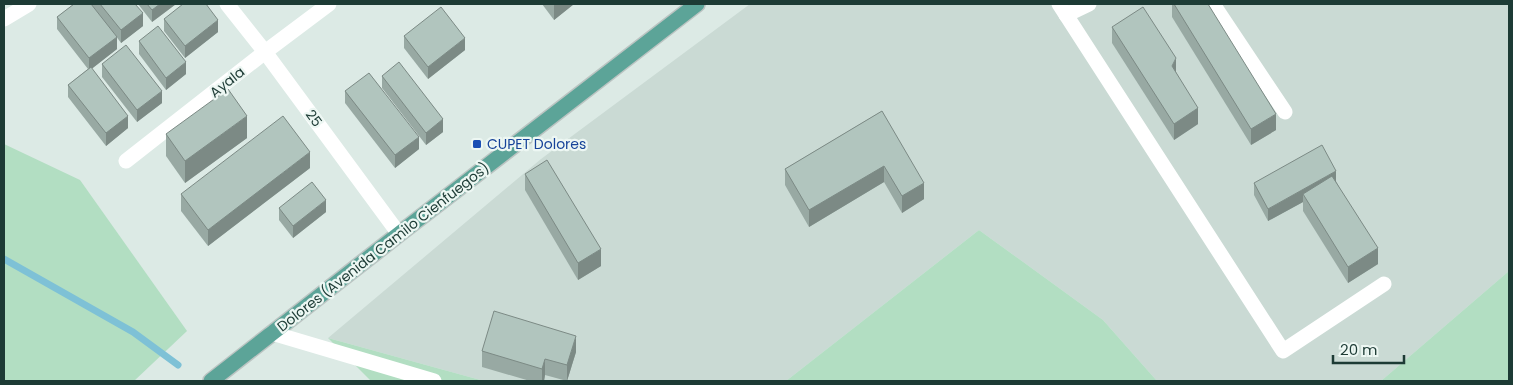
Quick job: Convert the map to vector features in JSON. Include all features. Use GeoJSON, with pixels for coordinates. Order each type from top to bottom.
{"type":"FeatureCollection","features":[{"type":"Feature","properties":{"kind":"main road","name":"Dolores (Avenida Camilo Cienfuegos)"},"geometry":{"type":"LineString","coordinates":[[211,381],[696,4]]}},
{"type":"Feature","properties":{"kind":"street"},"geometry":{"type":"LineString","coordinates":[[4,19],[29,4]]}},
{"type":"Feature","properties":{"kind":"street","name":"25"},"geometry":{"type":"LineString","coordinates":[[228,4],[398,234]]}},
{"type":"Feature","properties":{"kind":"street","name":"Ayala"},"geometry":{"type":"LineString","coordinates":[[126,161],[265,52],[330,4]]}},
{"type":"Feature","properties":{"kind":"street"},"geometry":{"type":"LineString","coordinates":[[1089,4],[1062,9],[1283,351],[1384,284]]}},
{"type":"Feature","properties":{"kind":"street"},"geometry":{"type":"LineString","coordinates":[[1213,4],[1285,112]]}},
{"type":"Feature","properties":{"kind":"street"},"geometry":{"type":"LineString","coordinates":[[272,333],[434,381]]}},
{"type":"Feature","properties":{"kind":"shaded area"},"geometry":{"type":"Polygon","coordinates":[[[750,4],[1509,4],[1509,271],[1381,381],[1157,381],[1103,320],[979,230],[786,381],[484,381],[328,338],[541,159],[750,4]]]}},
{"type":"Feature","properties":{"kind":"green space"},"geometry":{"type":"Polygon","coordinates":[[[4,144],[80,180],[187,331],[134,381],[4,381],[4,144]]]}},
{"type":"Feature","properties":{"kind":"green space"},"geometry":{"type":"Polygon","coordinates":[[[979,230],[1103,320],[1157,381],[786,381],[979,230]]]}},
{"type":"Feature","properties":{"kind":"green space"},"geometry":{"type":"Polygon","coordinates":[[[1509,271],[1509,381],[1381,381],[1509,271]]]}},
{"type":"Feature","properties":{"kind":"green space"},"geometry":{"type":"Polygon","coordinates":[[[328,338],[484,381],[371,381],[328,338]]]}},
{"type":"Feature","properties":{"kind":"building"},"geometry":{"type":"Polygon","coordinates":[[[74,4],[91,4],[117,37],[89,58],[57,17],[74,4]]]}},
{"type":"Feature","properties":{"kind":"building"},"geometry":{"type":"Polygon","coordinates":[[[100,4],[135,4],[143,13],[121,30],[100,4]]]}},
{"type":"Feature","properties":{"kind":"building"},"geometry":{"type":"Polygon","coordinates":[[[147,4],[160,4],[152,10],[147,4]]]}},
{"type":"Feature","properties":{"kind":"building"},"geometry":{"type":"Polygon","coordinates":[[[183,4],[206,4],[218,20],[185,46],[164,19],[183,4]]]}},
{"type":"Feature","properties":{"kind":"building"},"geometry":{"type":"Polygon","coordinates":[[[1174,4],[1208,4],[1276,114],[1251,129],[1174,4]]]}},
{"type":"Feature","properties":{"kind":"building"},"geometry":{"type":"Polygon","coordinates":[[[441,7],[465,38],[428,67],[404,36],[441,7]]]}},
{"type":"Feature","properties":{"kind":"building"},"geometry":{"type":"Polygon","coordinates":[[[1143,7],[1176,58],[1172,66],[1198,108],[1174,124],[1112,27],[1143,7]]]}},
{"type":"Feature","properties":{"kind":"building"},"geometry":{"type":"Polygon","coordinates":[[[158,26],[186,62],[166,78],[139,41],[158,26]]]}},
{"type":"Feature","properties":{"kind":"building"},"geometry":{"type":"Polygon","coordinates":[[[126,45],[162,91],[137,110],[102,64],[126,45]]]}},
{"type":"Feature","properties":{"kind":"building"},"geometry":{"type":"Polygon","coordinates":[[[399,62],[443,119],[426,133],[382,76],[399,62]]]}},
{"type":"Feature","properties":{"kind":"building"},"geometry":{"type":"Polygon","coordinates":[[[91,67],[128,116],[106,133],[68,85],[91,67]]]}},
{"type":"Feature","properties":{"kind":"building"},"geometry":{"type":"Polygon","coordinates":[[[369,73],[419,137],[395,155],[345,91],[369,73]]]}},
{"type":"Feature","properties":{"kind":"building"},"geometry":{"type":"Polygon","coordinates":[[[228,89],[247,116],[185,161],[166,134],[228,89]]]}},
{"type":"Feature","properties":{"kind":"building"},"geometry":{"type":"Polygon","coordinates":[[[882,111],[924,183],[902,196],[884,166],[809,210],[785,169],[882,111]]]}},
{"type":"Feature","properties":{"kind":"building"},"geometry":{"type":"Polygon","coordinates":[[[283,116],[310,152],[208,230],[181,194],[283,116]]]}},
{"type":"Feature","properties":{"kind":"building"},"geometry":{"type":"Polygon","coordinates":[[[1322,145],[1336,171],[1268,209],[1254,183],[1322,145]]]}},
{"type":"Feature","properties":{"kind":"building"},"geometry":{"type":"Polygon","coordinates":[[[547,160],[601,249],[578,263],[525,174],[547,160]]]}},
{"type":"Feature","properties":{"kind":"building"},"geometry":{"type":"Polygon","coordinates":[[[1332,176],[1378,248],[1348,267],[1303,194],[1332,176]]]}},
{"type":"Feature","properties":{"kind":"building"},"geometry":{"type":"Polygon","coordinates":[[[312,182],[326,200],[293,226],[279,208],[312,182]]]}},
{"type":"Feature","properties":{"kind":"building"},"geometry":{"type":"Polygon","coordinates":[[[494,311],[576,336],[567,365],[545,359],[542,369],[482,351],[494,311]]]}},
{"type":"Feature","properties":{"kind":"waterway"},"geometry":{"type":"LineString","coordinates":[[4,259],[133,332],[178,365]]}},
{"type":"Feature","properties":{"kind":"place","name":"CUPET Dolores"},"geometry":{"type":"Point","coordinates":[477,144]}}]}
